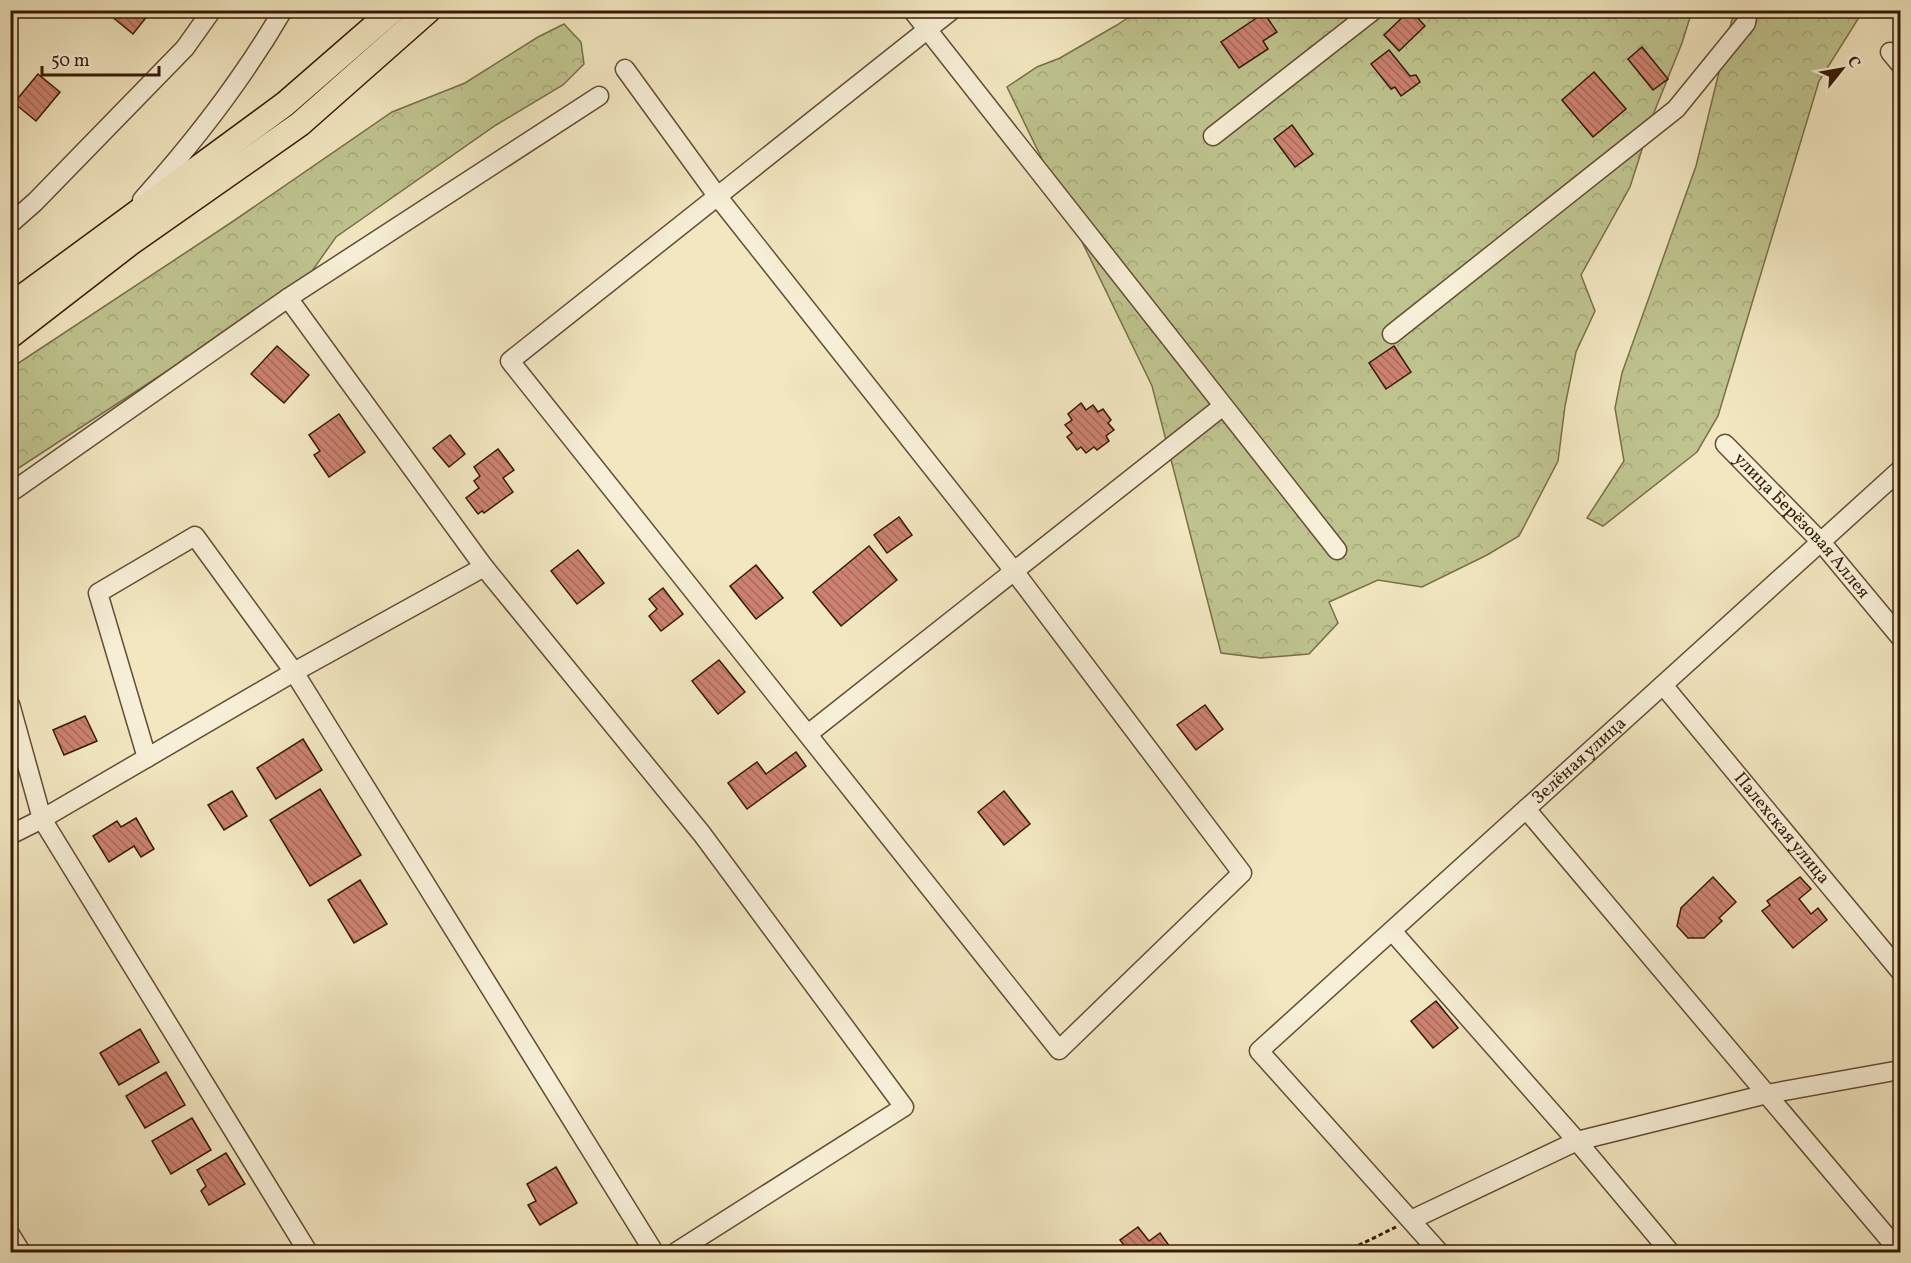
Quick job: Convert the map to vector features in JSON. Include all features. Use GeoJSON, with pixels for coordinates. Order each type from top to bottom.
{"type":"FeatureCollection","features":[{"type":"Feature","properties":{"kind":"main road"},"geometry":{"type":"LineString","coordinates":[[10,336],[123,236],[285,104],[393,10]]}},
{"type":"Feature","properties":{"kind":"main road"},"geometry":{"type":"LineString","coordinates":[[10,306],[300,124],[429,10]]}},
{"type":"Feature","properties":{"kind":"street"},"geometry":{"type":"LineString","coordinates":[[10,225],[36,202],[185,48],[212,10]]}},
{"type":"Feature","properties":{"kind":"street"},"geometry":{"type":"LineString","coordinates":[[123,236],[244,73],[283,10]]}},
{"type":"Feature","properties":{"kind":"street"},"geometry":{"type":"LineString","coordinates":[[912,10],[1337,550]]}},
{"type":"Feature","properties":{"kind":"street"},"geometry":{"type":"LineString","coordinates":[[625,69],[718,197],[1014,571],[1242,873],[1059,1050],[510,361],[718,197],[952,10]]}},
{"type":"Feature","properties":{"kind":"street"},"geometry":{"type":"LineString","coordinates":[[1213,136],[1374,10]]}},
{"type":"Feature","properties":{"kind":"street"},"geometry":{"type":"LineString","coordinates":[[1392,334],[1676,109],[1746,23],[1748,10]]}},
{"type":"Feature","properties":{"kind":"street"},"geometry":{"type":"LineString","coordinates":[[10,492],[288,298],[599,96]]}},
{"type":"Feature","properties":{"kind":"street"},"geometry":{"type":"LineString","coordinates":[[288,298],[484,567],[702,834],[904,1107],[676,1252]]}},
{"type":"Feature","properties":{"kind":"street"},"geometry":{"type":"LineString","coordinates":[[808,734],[1223,406]]}},
{"type":"Feature","properties":{"kind":"street","name":"улица Берёзовая Аллея"},"geometry":{"type":"LineString","coordinates":[[1725,444],[1821,542],[1900,637]]}},
{"type":"Feature","properties":{"kind":"street","name":"Зелёная улица"},"geometry":{"type":"LineString","coordinates":[[1411,1220],[1259,1051],[1900,470]]}},
{"type":"Feature","properties":{"kind":"street"},"geometry":{"type":"LineString","coordinates":[[147,758],[98,593],[195,536],[294,672],[654,1252]]}},
{"type":"Feature","properties":{"kind":"street"},"geometry":{"type":"LineString","coordinates":[[10,835],[42,819],[294,672],[484,567]]}},
{"type":"Feature","properties":{"kind":"street","name":"Палехская улица"},"geometry":{"type":"LineString","coordinates":[[1663,685],[1900,970]]}},
{"type":"Feature","properties":{"kind":"street"},"geometry":{"type":"LineString","coordinates":[[10,704],[42,819],[308,1252]]}},
{"type":"Feature","properties":{"kind":"street"},"geometry":{"type":"LineString","coordinates":[[1526,809],[1899,1251]]}},
{"type":"Feature","properties":{"kind":"street"},"geometry":{"type":"LineString","coordinates":[[1392,931],[1577,1141],[1670,1252]]}},
{"type":"Feature","properties":{"kind":"street"},"geometry":{"type":"LineString","coordinates":[[1439,1252],[1411,1220],[1577,1141],[1767,1094],[1900,1070]]}},
{"type":"Feature","properties":{"kind":"street"},"geometry":{"type":"LineString","coordinates":[[10,1234],[21,1252]]}},
{"type":"Feature","properties":{"kind":"path"},"geometry":{"type":"LineString","coordinates":[[1345,1252],[1411,1220]]}},
{"type":"Feature","properties":{"kind":"green space"},"geometry":{"type":"Polygon","coordinates":[[[1138,11],[1692,11],[1682,43],[1653,115],[1630,187],[1581,275],[1595,311],[1576,352],[1565,406],[1558,461],[1519,536],[1487,555],[1422,587],[1378,580],[1329,602],[1338,623],[1309,654],[1261,658],[1221,653],[1152,386],[1007,87],[1037,67],[1060,58],[1138,11]]]}},
{"type":"Feature","properties":{"kind":"green space"},"geometry":{"type":"Polygon","coordinates":[[[1734,11],[1863,11],[1819,81],[1718,416],[1697,452],[1603,526],[1587,518],[1624,461],[1615,408],[1622,373],[1696,166],[1734,11]]]}},
{"type":"Feature","properties":{"kind":"green space"},"geometry":{"type":"Polygon","coordinates":[[[564,24],[581,42],[584,64],[563,85],[496,125],[336,237],[305,281],[11,473],[11,368],[232,222],[392,112],[465,83],[538,37],[564,24]]]}},
{"type":"Feature","properties":{"kind":"building"},"geometry":{"type":"Polygon","coordinates":[[[116,10],[152,10],[133,34],[111,16],[116,10]]]}},
{"type":"Feature","properties":{"kind":"building"},"geometry":{"type":"Polygon","coordinates":[[[1410,10],[1425,26],[1399,51],[1384,35],[1410,10]]]}},
{"type":"Feature","properties":{"kind":"building"},"geometry":{"type":"Polygon","coordinates":[[[1264,13],[1277,32],[1263,41],[1268,49],[1239,68],[1221,42],[1264,13]]]}},
{"type":"Feature","properties":{"kind":"building"},"geometry":{"type":"Polygon","coordinates":[[[1642,47],[1668,79],[1653,90],[1628,59],[1642,47]]]}},
{"type":"Feature","properties":{"kind":"building"},"geometry":{"type":"Polygon","coordinates":[[[1389,50],[1410,76],[1416,75],[1420,82],[1401,96],[1395,87],[1391,89],[1371,64],[1389,50]]]}},
{"type":"Feature","properties":{"kind":"building"},"geometry":{"type":"Polygon","coordinates":[[[1594,72],[1626,109],[1593,137],[1562,100],[1594,72]]]}},
{"type":"Feature","properties":{"kind":"building"},"geometry":{"type":"Polygon","coordinates":[[[38,74],[60,92],[36,121],[14,103],[38,74]]]}},
{"type":"Feature","properties":{"kind":"building"},"geometry":{"type":"Polygon","coordinates":[[[1292,125],[1313,154],[1295,167],[1274,139],[1292,125]]]}},
{"type":"Feature","properties":{"kind":"building"},"geometry":{"type":"Polygon","coordinates":[[[277,346],[309,375],[284,403],[251,374],[277,346]]]}},
{"type":"Feature","properties":{"kind":"building"},"geometry":{"type":"Polygon","coordinates":[[[1394,346],[1411,372],[1386,389],[1369,363],[1394,346]]]}},
{"type":"Feature","properties":{"kind":"building"},"geometry":{"type":"Polygon","coordinates":[[[1081,403],[1086,410],[1093,405],[1098,412],[1103,409],[1111,420],[1108,423],[1114,430],[1106,436],[1109,441],[1097,450],[1094,447],[1086,453],[1081,447],[1077,450],[1067,437],[1072,433],[1065,425],[1072,420],[1068,414],[1081,403]]]}},
{"type":"Feature","properties":{"kind":"building"},"geometry":{"type":"Polygon","coordinates":[[[339,414],[365,452],[329,477],[314,455],[320,451],[309,435],[339,414]]]}},
{"type":"Feature","properties":{"kind":"building"},"geometry":{"type":"Polygon","coordinates":[[[450,435],[465,454],[449,467],[433,448],[450,435]]]}},
{"type":"Feature","properties":{"kind":"building"},"geometry":{"type":"Polygon","coordinates":[[[498,449],[514,470],[503,478],[513,492],[484,513],[482,511],[478,514],[466,498],[479,488],[474,481],[480,476],[474,467],[498,449]]]}},
{"type":"Feature","properties":{"kind":"building"},"geometry":{"type":"Polygon","coordinates":[[[899,517],[912,535],[887,553],[874,535],[899,517]]]}},
{"type":"Feature","properties":{"kind":"building"},"geometry":{"type":"Polygon","coordinates":[[[869,546],[897,580],[841,626],[813,592],[869,546]]]}},
{"type":"Feature","properties":{"kind":"building"},"geometry":{"type":"Polygon","coordinates":[[[578,550],[604,583],[577,604],[551,571],[578,550]]]}},
{"type":"Feature","properties":{"kind":"building"},"geometry":{"type":"Polygon","coordinates":[[[756,565],[783,598],[756,619],[730,586],[756,565]]]}},
{"type":"Feature","properties":{"kind":"building"},"geometry":{"type":"Polygon","coordinates":[[[663,588],[683,614],[661,631],[649,616],[657,609],[649,599],[663,588]]]}},
{"type":"Feature","properties":{"kind":"building"},"geometry":{"type":"Polygon","coordinates":[[[719,660],[745,692],[718,714],[692,681],[719,660]]]}},
{"type":"Feature","properties":{"kind":"building"},"geometry":{"type":"Polygon","coordinates":[[[1205,705],[1223,729],[1196,750],[1177,725],[1205,705]]]}},
{"type":"Feature","properties":{"kind":"building"},"geometry":{"type":"Polygon","coordinates":[[[85,716],[97,741],[64,755],[53,730],[85,716]]]}},
{"type":"Feature","properties":{"kind":"building"},"geometry":{"type":"Polygon","coordinates":[[[303,739],[322,770],[276,799],[257,768],[303,739]]]}},
{"type":"Feature","properties":{"kind":"building"},"geometry":{"type":"Polygon","coordinates":[[[796,752],[806,766],[747,809],[728,783],[757,762],[766,774],[796,752]]]}},
{"type":"Feature","properties":{"kind":"building"},"geometry":{"type":"Polygon","coordinates":[[[320,789],[361,855],[310,886],[270,820],[320,789]]]}},
{"type":"Feature","properties":{"kind":"building"},"geometry":{"type":"Polygon","coordinates":[[[232,791],[247,816],[224,830],[208,805],[232,791]]]}},
{"type":"Feature","properties":{"kind":"building"},"geometry":{"type":"Polygon","coordinates":[[[1004,791],[1030,824],[1004,845],[978,812],[1004,791]]]}},
{"type":"Feature","properties":{"kind":"building"},"geometry":{"type":"Polygon","coordinates":[[[136,818],[154,849],[141,857],[134,846],[109,862],[93,836],[117,821],[121,827],[136,818]]]}},
{"type":"Feature","properties":{"kind":"building"},"geometry":{"type":"Polygon","coordinates":[[[1713,877],[1736,902],[1719,918],[1722,921],[1704,938],[1688,938],[1677,926],[1681,908],[1713,877]]]}},
{"type":"Feature","properties":{"kind":"building"},"geometry":{"type":"Polygon","coordinates":[[[1800,877],[1811,889],[1799,899],[1811,914],[1818,908],[1827,920],[1793,948],[1762,911],[1770,905],[1767,901],[1800,877]]]}},
{"type":"Feature","properties":{"kind":"building"},"geometry":{"type":"Polygon","coordinates":[[[360,880],[387,924],[354,943],[328,900],[360,880]]]}},
{"type":"Feature","properties":{"kind":"building"},"geometry":{"type":"Polygon","coordinates":[[[1436,1001],[1458,1028],[1433,1048],[1411,1021],[1436,1001]]]}},
{"type":"Feature","properties":{"kind":"building"},"geometry":{"type":"Polygon","coordinates":[[[140,1029],[159,1062],[119,1085],[100,1053],[140,1029]]]}},
{"type":"Feature","properties":{"kind":"building"},"geometry":{"type":"Polygon","coordinates":[[[166,1072],[185,1105],[145,1128],[126,1096],[166,1072]]]}},
{"type":"Feature","properties":{"kind":"building"},"geometry":{"type":"Polygon","coordinates":[[[192,1118],[211,1150],[171,1174],[152,1141],[192,1118]]]}},
{"type":"Feature","properties":{"kind":"building"},"geometry":{"type":"Polygon","coordinates":[[[226,1153],[245,1184],[209,1205],[201,1191],[206,1186],[197,1170],[226,1153]]]}},
{"type":"Feature","properties":{"kind":"building"},"geometry":{"type":"Polygon","coordinates":[[[556,1167],[577,1203],[540,1225],[528,1205],[536,1201],[527,1184],[556,1167]]]}},
{"type":"Feature","properties":{"kind":"building"},"geometry":{"type":"Polygon","coordinates":[[[1138,1227],[1149,1241],[1160,1233],[1173,1251],[1129,1252],[1120,1240],[1138,1227]]]}}]}
